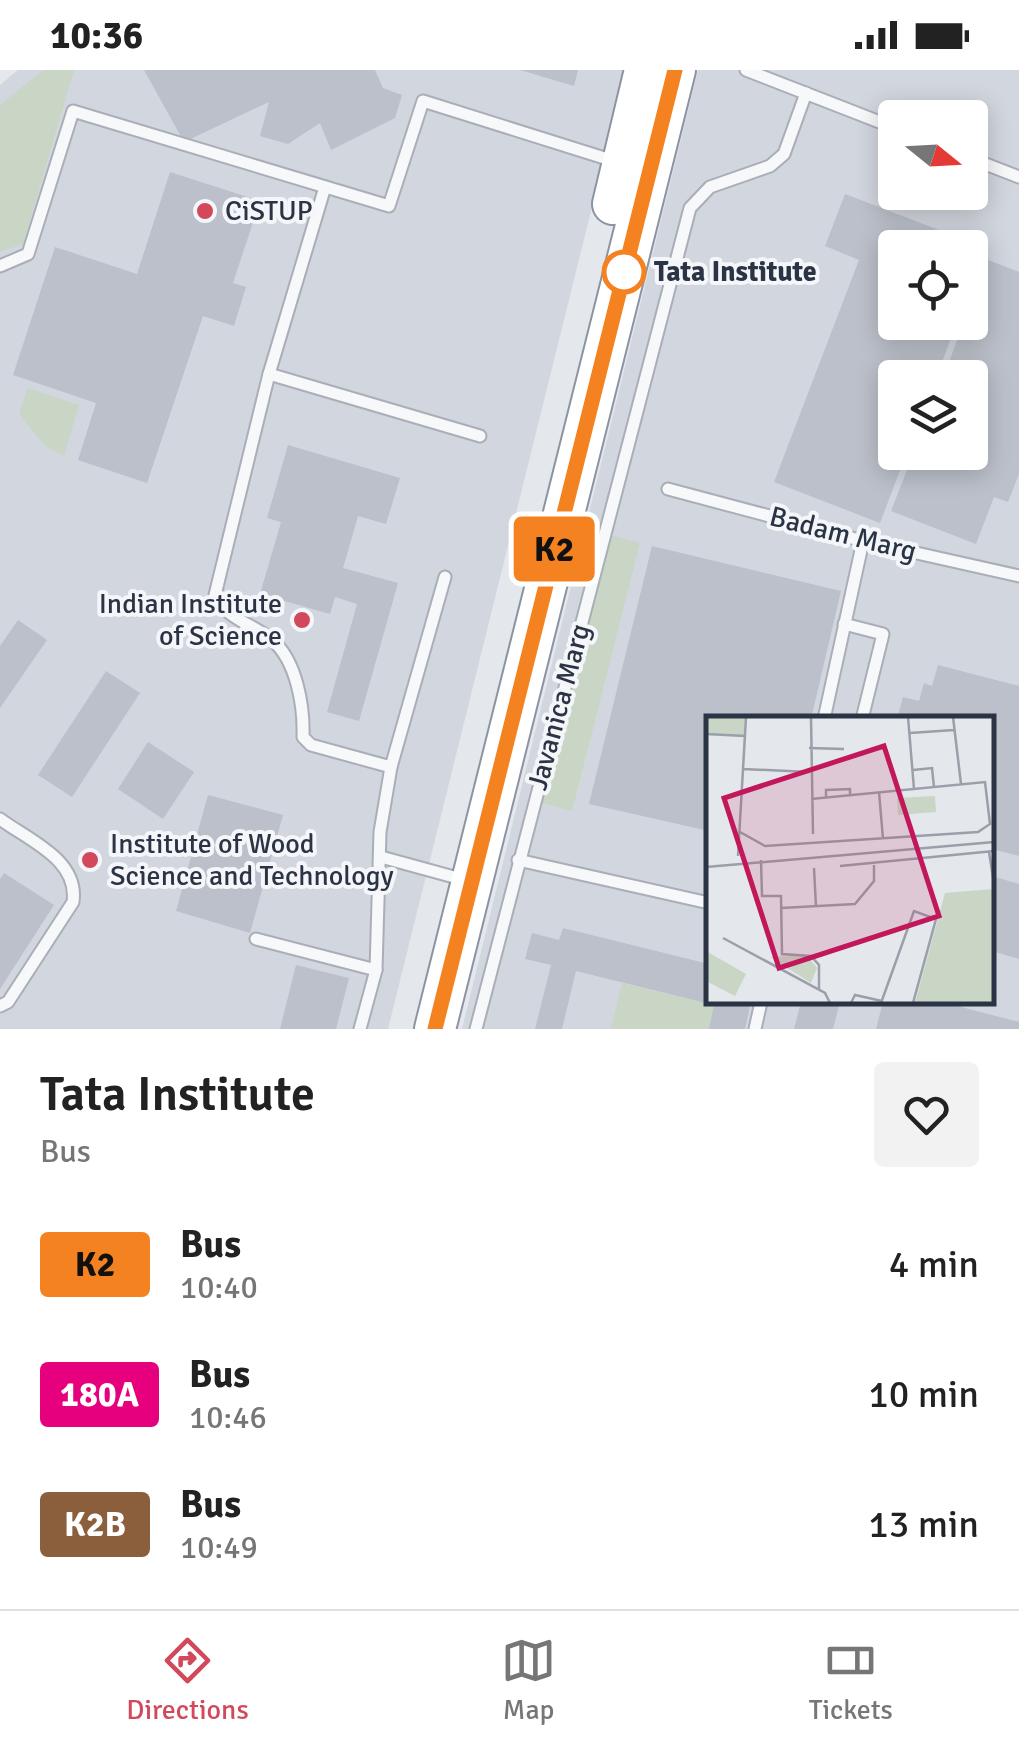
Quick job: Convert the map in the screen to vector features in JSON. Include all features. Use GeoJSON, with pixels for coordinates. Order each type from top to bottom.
{"type":"FeatureCollection","features":[{"type":"Feature","properties":{"kind":"highway"},"geometry":{"type":"LineString","coordinates":[[435,1029],[615,306],[638,159],[646,70]]}},
{"type":"Feature","properties":{"kind":"highway"},"geometry":{"type":"LineString","coordinates":[[415,1029],[638,159],[675,70]]}},
{"type":"Feature","properties":{"kind":"lane"},"geometry":{"type":"LineString","coordinates":[[746,70],[878,122]]}},
{"type":"Feature","properties":{"kind":"lane","name":"Javanica Marg"},"geometry":{"type":"LineString","coordinates":[[476,1029],[690,208],[710,187],[770,166],[784,154],[806,94]]}},
{"type":"Feature","properties":{"kind":"lane"},"geometry":{"type":"LineString","coordinates":[[0,266],[28,254],[73,111],[389,206],[424,101],[638,159]]}},
{"type":"Feature","properties":{"kind":"lane"},"geometry":{"type":"LineString","coordinates":[[988,165],[1019,177]]}},
{"type":"Feature","properties":{"kind":"lane"},"geometry":{"type":"LineString","coordinates":[[325,186],[269,374],[215,595],[220,606],[275,642],[294,678],[304,710],[303,738],[311,745],[391,767]]}},
{"type":"Feature","properties":{"kind":"lane"},"geometry":{"type":"LineString","coordinates":[[269,374],[480,436]]}},
{"type":"Feature","properties":{"kind":"lane","name":"Badam Marg"},"geometry":{"type":"LineString","coordinates":[[668,489],[863,541],[1016,575]]}},
{"type":"Feature","properties":{"kind":"lane"},"geometry":{"type":"LineString","coordinates":[[825,716],[863,541]]}},
{"type":"Feature","properties":{"kind":"lane"},"geometry":{"type":"LineString","coordinates":[[1016,575],[1019,559]]}},
{"type":"Feature","properties":{"kind":"lane"},"geometry":{"type":"LineString","coordinates":[[360,1029],[376,970],[380,832],[391,767],[445,578]]}},
{"type":"Feature","properties":{"kind":"lane"},"geometry":{"type":"LineString","coordinates":[[844,624],[882,634],[863,716]]}},
{"type":"Feature","properties":{"kind":"lane"},"geometry":{"type":"LineString","coordinates":[[0,819],[58,860],[72,874],[75,887],[73,902],[8,1002],[0,1006]]}},
{"type":"Feature","properties":{"kind":"lane"},"geometry":{"type":"LineString","coordinates":[[382,857],[454,877]]}},
{"type":"Feature","properties":{"kind":"lane"},"geometry":{"type":"LineString","coordinates":[[518,860],[706,902]]}},
{"type":"Feature","properties":{"kind":"lane"},"geometry":{"type":"LineString","coordinates":[[256,939],[376,970]]}},
{"type":"Feature","properties":{"kind":"lane"},"geometry":{"type":"LineString","coordinates":[[755,1029],[761,1004]]}},
{"type":"Feature","properties":{"kind":"shaded area","name":"Indian Institute of Science"},"geometry":{"type":"Polygon","coordinates":[[[18,70],[626,70],[388,1029],[0,1029],[0,85],[18,70]]]}},
{"type":"Feature","properties":{"kind":"shaded area"},"geometry":{"type":"Polygon","coordinates":[[[698,70],[1019,70],[1019,1029],[462,1029],[698,70]]]}},
{"type":"Feature","properties":{"kind":"green space"},"geometry":{"type":"Polygon","coordinates":[[[43,70],[74,70],[23,244],[0,252],[0,105],[43,70]]]}},
{"type":"Feature","properties":{"kind":"green space"},"geometry":{"type":"Polygon","coordinates":[[[28,388],[79,405],[64,456],[44,445],[19,414],[28,388]]]}},
{"type":"Feature","properties":{"kind":"green space"},"geometry":{"type":"Polygon","coordinates":[[[609,535],[640,543],[572,811],[538,802],[609,535]]]}},
{"type":"Feature","properties":{"kind":"green space"},"geometry":{"type":"Polygon","coordinates":[[[622,983],[714,1005],[709,1029],[611,1029],[622,983]]]}},
{"type":"Feature","properties":{"kind":"building"},"geometry":{"type":"Polygon","coordinates":[[[144,70],[375,70],[383,88],[402,95],[395,118],[331,150],[320,123],[288,144],[260,136],[269,102],[184,142],[144,70]]]}},
{"type":"Feature","properties":{"kind":"building"},"geometry":{"type":"Polygon","coordinates":[[[520,70],[578,70],[574,86],[520,70]]]}},
{"type":"Feature","properties":{"kind":"building"},"geometry":{"type":"Polygon","coordinates":[[[170,172],[260,201],[233,283],[246,287],[234,326],[203,316],[147,483],[78,460],[96,403],[13,375],[55,247],[137,274],[170,172]]]}},
{"type":"Feature","properties":{"kind":"building"},"geometry":{"type":"Polygon","coordinates":[[[845,194],[878,207],[878,210],[939,230],[878,230],[878,340],[950,340],[943,360],[878,360],[878,470],[900,470],[880,523],[774,482],[859,260],[825,246],[845,194]]]}},
{"type":"Feature","properties":{"kind":"building"},"geometry":{"type":"Polygon","coordinates":[[[988,260],[1019,272],[1019,474],[1008,502],[994,497],[976,544],[891,511],[907,470],[988,470],[988,360],[950,360],[957,340],[988,340],[988,260]]]}},
{"type":"Feature","properties":{"kind":"building"},"geometry":{"type":"Polygon","coordinates":[[[288,445],[400,478],[386,524],[358,516],[343,568],[398,583],[359,721],[327,712],[357,604],[335,597],[330,614],[260,594],[281,522],[267,518],[288,445]]]}},
{"type":"Feature","properties":{"kind":"building"},"geometry":{"type":"Polygon","coordinates":[[[652,546],[841,591],[812,716],[706,716],[706,830],[589,804],[652,546]]]}},
{"type":"Feature","properties":{"kind":"building"},"geometry":{"type":"Polygon","coordinates":[[[18,620],[47,640],[0,708],[0,646],[18,620]]]}},
{"type":"Feature","properties":{"kind":"building"},"geometry":{"type":"Polygon","coordinates":[[[938,665],[1019,686],[1019,856],[994,850],[994,716],[898,716],[903,697],[919,701],[924,683],[932,686],[938,665]]]}},
{"type":"Feature","properties":{"kind":"building"},"geometry":{"type":"Polygon","coordinates":[[[106,671],[140,693],[72,797],[38,775],[106,671]]]}},
{"type":"Feature","properties":{"kind":"building"},"geometry":{"type":"Polygon","coordinates":[[[148,742],[194,772],[163,819],[118,789],[148,742]]]}},
{"type":"Feature","properties":{"kind":"building"},"geometry":{"type":"Polygon","coordinates":[[[208,795],[283,815],[250,933],[176,911],[208,795]]]}},
{"type":"Feature","properties":{"kind":"building"},"geometry":{"type":"Polygon","coordinates":[[[4,873],[54,905],[0,989],[0,879],[4,873]]]}},
{"type":"Feature","properties":{"kind":"building"},"geometry":{"type":"Polygon","coordinates":[[[994,877],[1019,884],[1019,959],[994,952],[994,877]]]}},
{"type":"Feature","properties":{"kind":"building"},"geometry":{"type":"Polygon","coordinates":[[[563,928],[706,963],[706,1003],[576,971],[562,1029],[535,1029],[551,965],[525,959],[532,933],[559,940],[563,928]]]}},
{"type":"Feature","properties":{"kind":"building"},"geometry":{"type":"Polygon","coordinates":[[[296,965],[349,978],[336,1029],[280,1029],[296,965]]]}},
{"type":"Feature","properties":{"kind":"building"},"geometry":{"type":"Polygon","coordinates":[[[710,1004],[751,1004],[745,1029],[709,1029],[714,1005],[710,1004]]]}},
{"type":"Feature","properties":{"kind":"building"},"geometry":{"type":"Polygon","coordinates":[[[800,1004],[839,1004],[833,1029],[794,1029],[800,1004]]]}},
{"type":"Feature","properties":{"kind":"building"},"geometry":{"type":"Polygon","coordinates":[[[882,1004],[950,1004],[1019,1022],[1019,1029],[876,1029],[882,1004]]]}},
{"type":"Feature","properties":{"kind":"bus line","name":"K2"},"geometry":{"type":"LineString","coordinates":[[435,1029],[675,70]]}},
{"type":"Feature","properties":{"kind":"place","name":"CiSTUP"},"geometry":{"type":"Point","coordinates":[205,211]}},
{"type":"Feature","properties":{"kind":"place","name":"Tata Institute"},"geometry":{"type":"Point","coordinates":[624,272]}},
{"type":"Feature","properties":{"kind":"place","name":"Indian Institute of Science"},"geometry":{"type":"Point","coordinates":[302,620]}},
{"type":"Feature","properties":{"kind":"place","name":"Institute of Wood Science and Technology"},"geometry":{"type":"Point","coordinates":[90,860]}}]}
